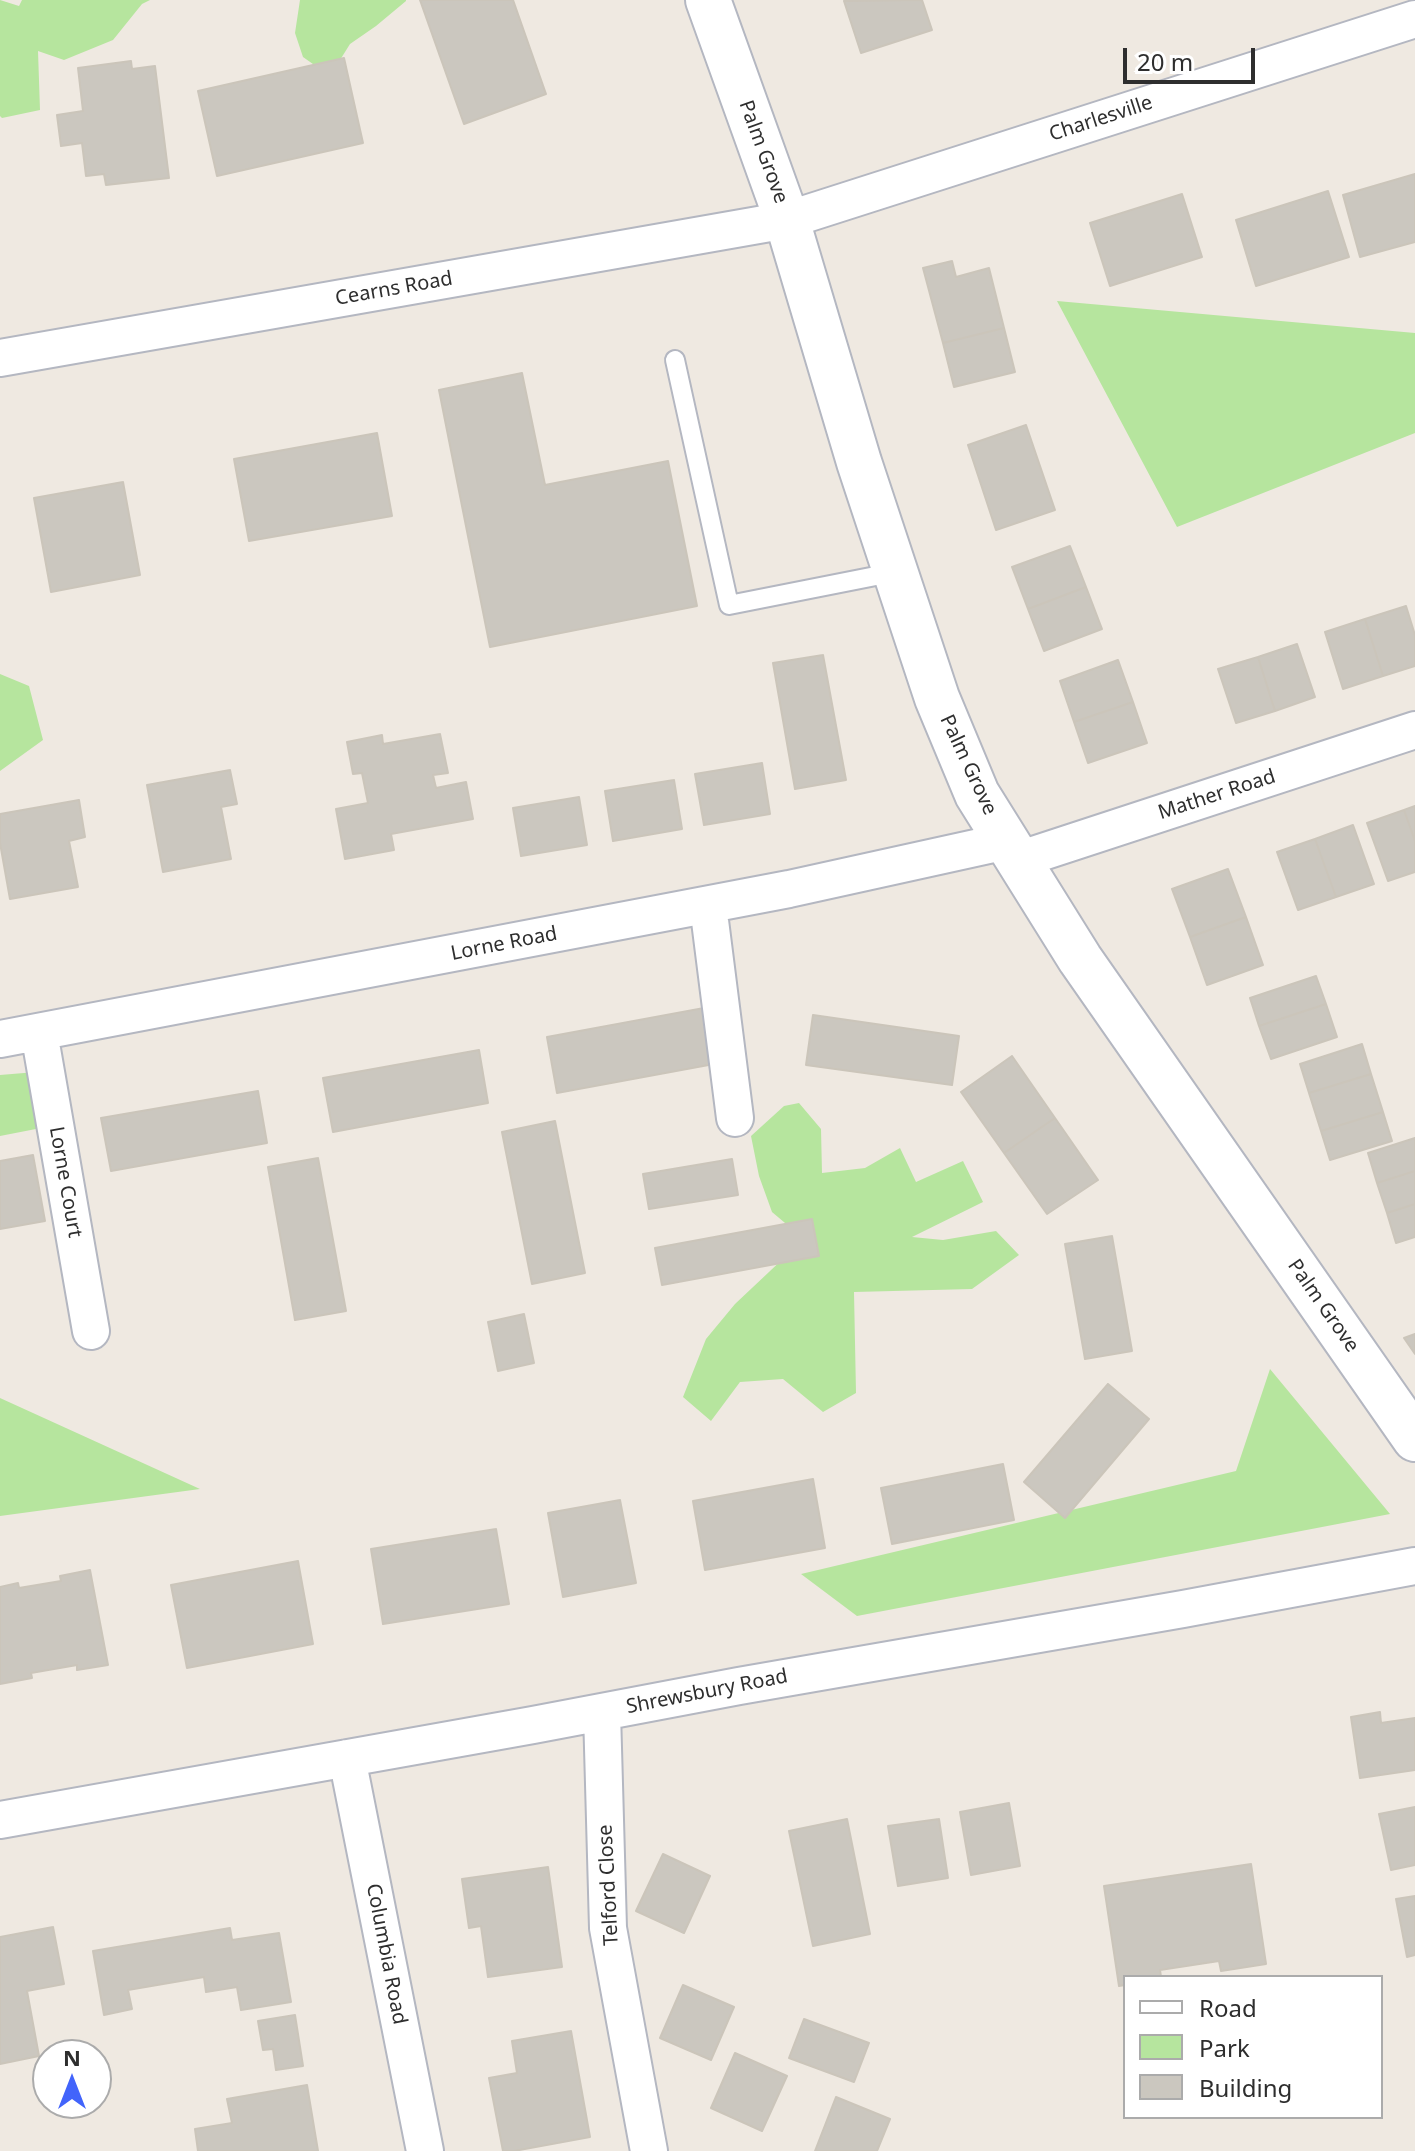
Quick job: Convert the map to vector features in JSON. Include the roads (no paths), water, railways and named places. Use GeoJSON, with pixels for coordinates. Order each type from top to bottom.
{"type":"FeatureCollection","features":[{"type":"Feature","properties":{"kind":"street","name":"Palm Grove"},"geometry":{"type":"LineString","coordinates":[[708,0],[787,220],[859,462],[937,698],[977,794],[1080,959],[1415,1439]]}},
{"type":"Feature","properties":{"kind":"street","name":"Charlesville"},"geometry":{"type":"LineString","coordinates":[[787,220],[1415,19]]}},
{"type":"Feature","properties":{"kind":"street","name":"Cearns Road"},"geometry":{"type":"LineString","coordinates":[[0,358],[787,220]]}},
{"type":"Feature","properties":{"kind":"street","name":"Mather Road"},"geometry":{"type":"LineString","coordinates":[[1012,851],[1415,730]]}},
{"type":"Feature","properties":{"kind":"street","name":"Lorne Road"},"geometry":{"type":"LineString","coordinates":[[0,1039],[789,889],[1012,851]]}},
{"type":"Feature","properties":{"kind":"street"},"geometry":{"type":"LineString","coordinates":[[708,905],[735,1118]]}},
{"type":"Feature","properties":{"kind":"street","name":"Lorne Court"},"geometry":{"type":"LineString","coordinates":[[39,1032],[91,1331]]}},
{"type":"Feature","properties":{"kind":"street","name":"Shrewsbury Road"},"geometry":{"type":"LineString","coordinates":[[0,1820],[1415,1566]]}},
{"type":"Feature","properties":{"kind":"street","name":"Telford Close"},"geometry":{"type":"LineString","coordinates":[[602,1712],[608,1928],[649,2151]]}},
{"type":"Feature","properties":{"kind":"street","name":"Columbia Road"},"geometry":{"type":"LineString","coordinates":[[347,1758],[425,2151]]}},
{"type":"Feature","properties":{"kind":"lane"},"geometry":{"type":"LineString","coordinates":[[675,360],[729,605],[896,572]]}}]}
